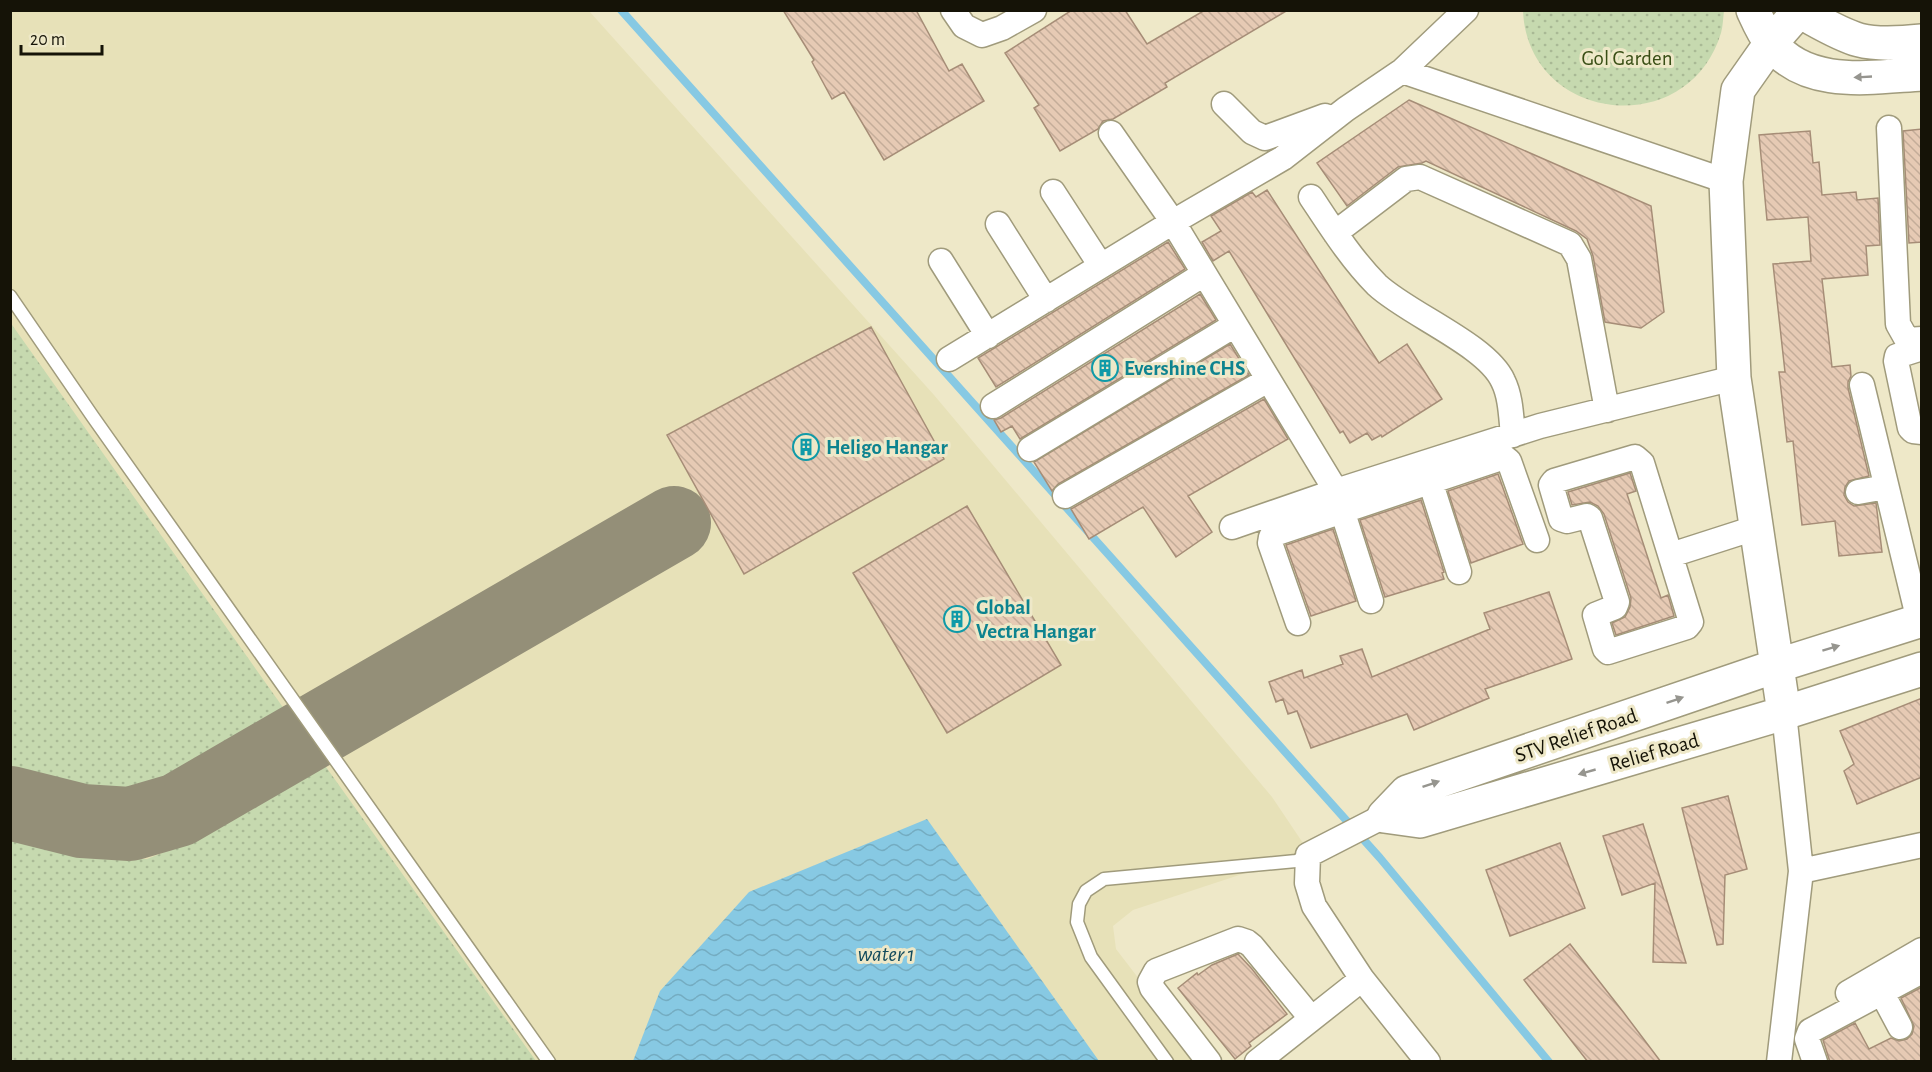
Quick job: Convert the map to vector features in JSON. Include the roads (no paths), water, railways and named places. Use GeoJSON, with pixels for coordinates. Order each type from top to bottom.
{"type":"FeatureCollection","features":[{"type":"Feature","properties":{"kind":"street"},"geometry":{"type":"LineString","coordinates":[[953,10],[964,26],[982,35],[1002,28],[1034,10]]}},
{"type":"Feature","properties":{"kind":"street"},"geometry":{"type":"LineString","coordinates":[[949,359],[1173,222],[1283,158],[1346,109],[1402,71],[1466,10]]}},
{"type":"Feature","properties":{"kind":"street"},"geometry":{"type":"LineString","coordinates":[[1753,10],[1771,43],[1795,66],[1837,78],[1922,74]]}},
{"type":"Feature","properties":{"kind":"street"},"geometry":{"type":"LineString","coordinates":[[1779,1062],[1801,871],[1784,713],[1734,378],[1726,181],[1738,90],[1771,43],[1799,10],[1825,25],[1860,40],[1904,43],[1922,41]]}},
{"type":"Feature","properties":{"kind":"street"},"geometry":{"type":"LineString","coordinates":[[1402,71],[1726,181]]}},
{"type":"Feature","properties":{"kind":"street"},"geometry":{"type":"LineString","coordinates":[[1224,104],[1252,132],[1265,138],[1346,109]]}},
{"type":"Feature","properties":{"kind":"street"},"geometry":{"type":"LineString","coordinates":[[1889,128],[1898,324],[1907,340],[1922,339]]}},
{"type":"Feature","properties":{"kind":"street"},"geometry":{"type":"LineString","coordinates":[[1111,133],[1173,222],[1339,501],[1371,601]]}},
{"type":"Feature","properties":{"kind":"street"},"geometry":{"type":"LineString","coordinates":[[1342,233],[1406,179],[1420,177],[1569,244],[1579,259],[1601,411]]}},
{"type":"Feature","properties":{"kind":"street"},"geometry":{"type":"LineString","coordinates":[[1053,192],[1101,266]]}},
{"type":"Feature","properties":{"kind":"street"},"geometry":{"type":"LineString","coordinates":[[1311,197],[1342,233],[1363,270],[1398,302],[1484,357],[1497,369],[1508,394],[1513,435]]}},
{"type":"Feature","properties":{"kind":"street"},"geometry":{"type":"LineString","coordinates":[[998,224],[1046,300]]}},
{"type":"Feature","properties":{"kind":"street"},"geometry":{"type":"LineString","coordinates":[[941,261],[988,336]]}},
{"type":"Feature","properties":{"kind":"street"},"geometry":{"type":"LineString","coordinates":[[993,406],[1204,274]]}},
{"type":"Feature","properties":{"kind":"street"},"geometry":{"type":"LineString","coordinates":[[1030,449],[1235,325]]}},
{"type":"Feature","properties":{"kind":"street"},"geometry":{"type":"LineString","coordinates":[[1582,342],[1601,411]]}},
{"type":"Feature","properties":{"kind":"street"},"geometry":{"type":"LineString","coordinates":[[1922,348],[1897,356],[1896,362],[1910,428],[1913,431],[1922,432]]}},
{"type":"Feature","properties":{"kind":"street"},"geometry":{"type":"LineString","coordinates":[[1232,527],[1339,501],[1427,472],[1513,435],[1734,378]]}},
{"type":"Feature","properties":{"kind":"street"},"geometry":{"type":"LineString","coordinates":[[1065,496],[1268,380]]}},
{"type":"Feature","properties":{"kind":"street"},"geometry":{"type":"LineString","coordinates":[[1776,666],[1920,620],[1862,385]]}},
{"type":"Feature","properties":{"kind":"street"},"geometry":{"type":"LineString","coordinates":[[1427,472],[1501,457],[1506,458],[1537,540]]}},
{"type":"Feature","properties":{"kind":"street"},"geometry":{"type":"LineString","coordinates":[[1630,458],[1638,458],[1642,463],[1671,555],[1691,619],[1690,625],[1608,652],[1605,649],[1595,615],[1615,607],[1617,602],[1590,518],[1587,516],[1567,521],[1561,519],[1551,485],[1554,482],[1630,458]]}},
{"type":"Feature","properties":{"kind":"street"},"geometry":{"type":"LineString","coordinates":[[1427,472],[1459,572]]}},
{"type":"Feature","properties":{"kind":"street"},"geometry":{"type":"LineString","coordinates":[[1858,492],[1886,487]]}},
{"type":"Feature","properties":{"kind":"street"},"geometry":{"type":"LineString","coordinates":[[1298,623],[1269,540],[1274,534],[1339,501]]}},
{"type":"Feature","properties":{"kind":"street"},"geometry":{"type":"LineString","coordinates":[[1671,555],[1755,528]]}},
{"type":"Feature","properties":{"kind":"street","name":"STV Relief Road"},"geometry":{"type":"LineString","coordinates":[[1379,818],[1407,792],[1776,666]]}},
{"type":"Feature","properties":{"kind":"street","name":"Relief Road"},"geometry":{"type":"LineString","coordinates":[[1379,818],[1420,821],[1784,713],[1922,669]]}},
{"type":"Feature","properties":{"kind":"street"},"geometry":{"type":"LineString","coordinates":[[1526,752],[1539,786]]}},
{"type":"Feature","properties":{"kind":"street"},"geometry":{"type":"LineString","coordinates":[[1379,818],[1314,852],[1307,883],[1314,906],[1362,979],[1423,1060]]}},
{"type":"Feature","properties":{"kind":"street"},"geometry":{"type":"LineString","coordinates":[[1801,871],[1922,846]]}},
{"type":"Feature","properties":{"kind":"street"},"geometry":{"type":"LineString","coordinates":[[1209,1062],[1152,988],[1150,982],[1156,971],[1238,939],[1244,940],[1252,946],[1311,1018]]}},
{"type":"Feature","properties":{"kind":"street"},"geometry":{"type":"LineString","coordinates":[[1815,1062],[1807,1039],[1809,1031],[1878,985],[1922,950]]}},
{"type":"Feature","properties":{"kind":"street"},"geometry":{"type":"LineString","coordinates":[[1784,1030],[1878,985],[1922,971]]}},
{"type":"Feature","properties":{"kind":"street"},"geometry":{"type":"LineString","coordinates":[[1257,1062],[1362,979]]}},
{"type":"Feature","properties":{"kind":"street"},"geometry":{"type":"LineString","coordinates":[[1878,985],[1900,1027]]}},
{"type":"Feature","properties":{"kind":"lane"},"geometry":{"type":"LineString","coordinates":[[10,296],[549,1062]]}},
{"type":"Feature","properties":{"kind":"lane"},"geometry":{"type":"LineString","coordinates":[[1167,1062],[1091,957],[1077,922],[1079,904],[1086,891],[1104,879],[1296,861],[1314,852]]}},
{"type":"Feature","properties":{"kind":"water","name":"water 1"},"geometry":{"type":"Polygon","coordinates":[[[927,819],[1099,1061],[633,1061],[660,991],[749,892],[927,819]]]}},
{"type":"Feature","properties":{"kind":"waterway"},"geometry":{"type":"LineString","coordinates":[[621,10],[1380,858],[1549,1062]]}},
{"type":"Feature","properties":{"kind":"place","name":"Evershine CHS"},"geometry":{"type":"Point","coordinates":[1105,368]}},
{"type":"Feature","properties":{"kind":"place","name":"Heligo Hangar"},"geometry":{"type":"Point","coordinates":[806,447]}},
{"type":"Feature","properties":{"kind":"place","name":"Global Vectra Hangar"},"geometry":{"type":"Point","coordinates":[957,619]}},
{"type":"Feature","properties":{"kind":"park label","name":"Gol Garden"},"geometry":{"type":"Point","coordinates":[1627,58]}}]}
